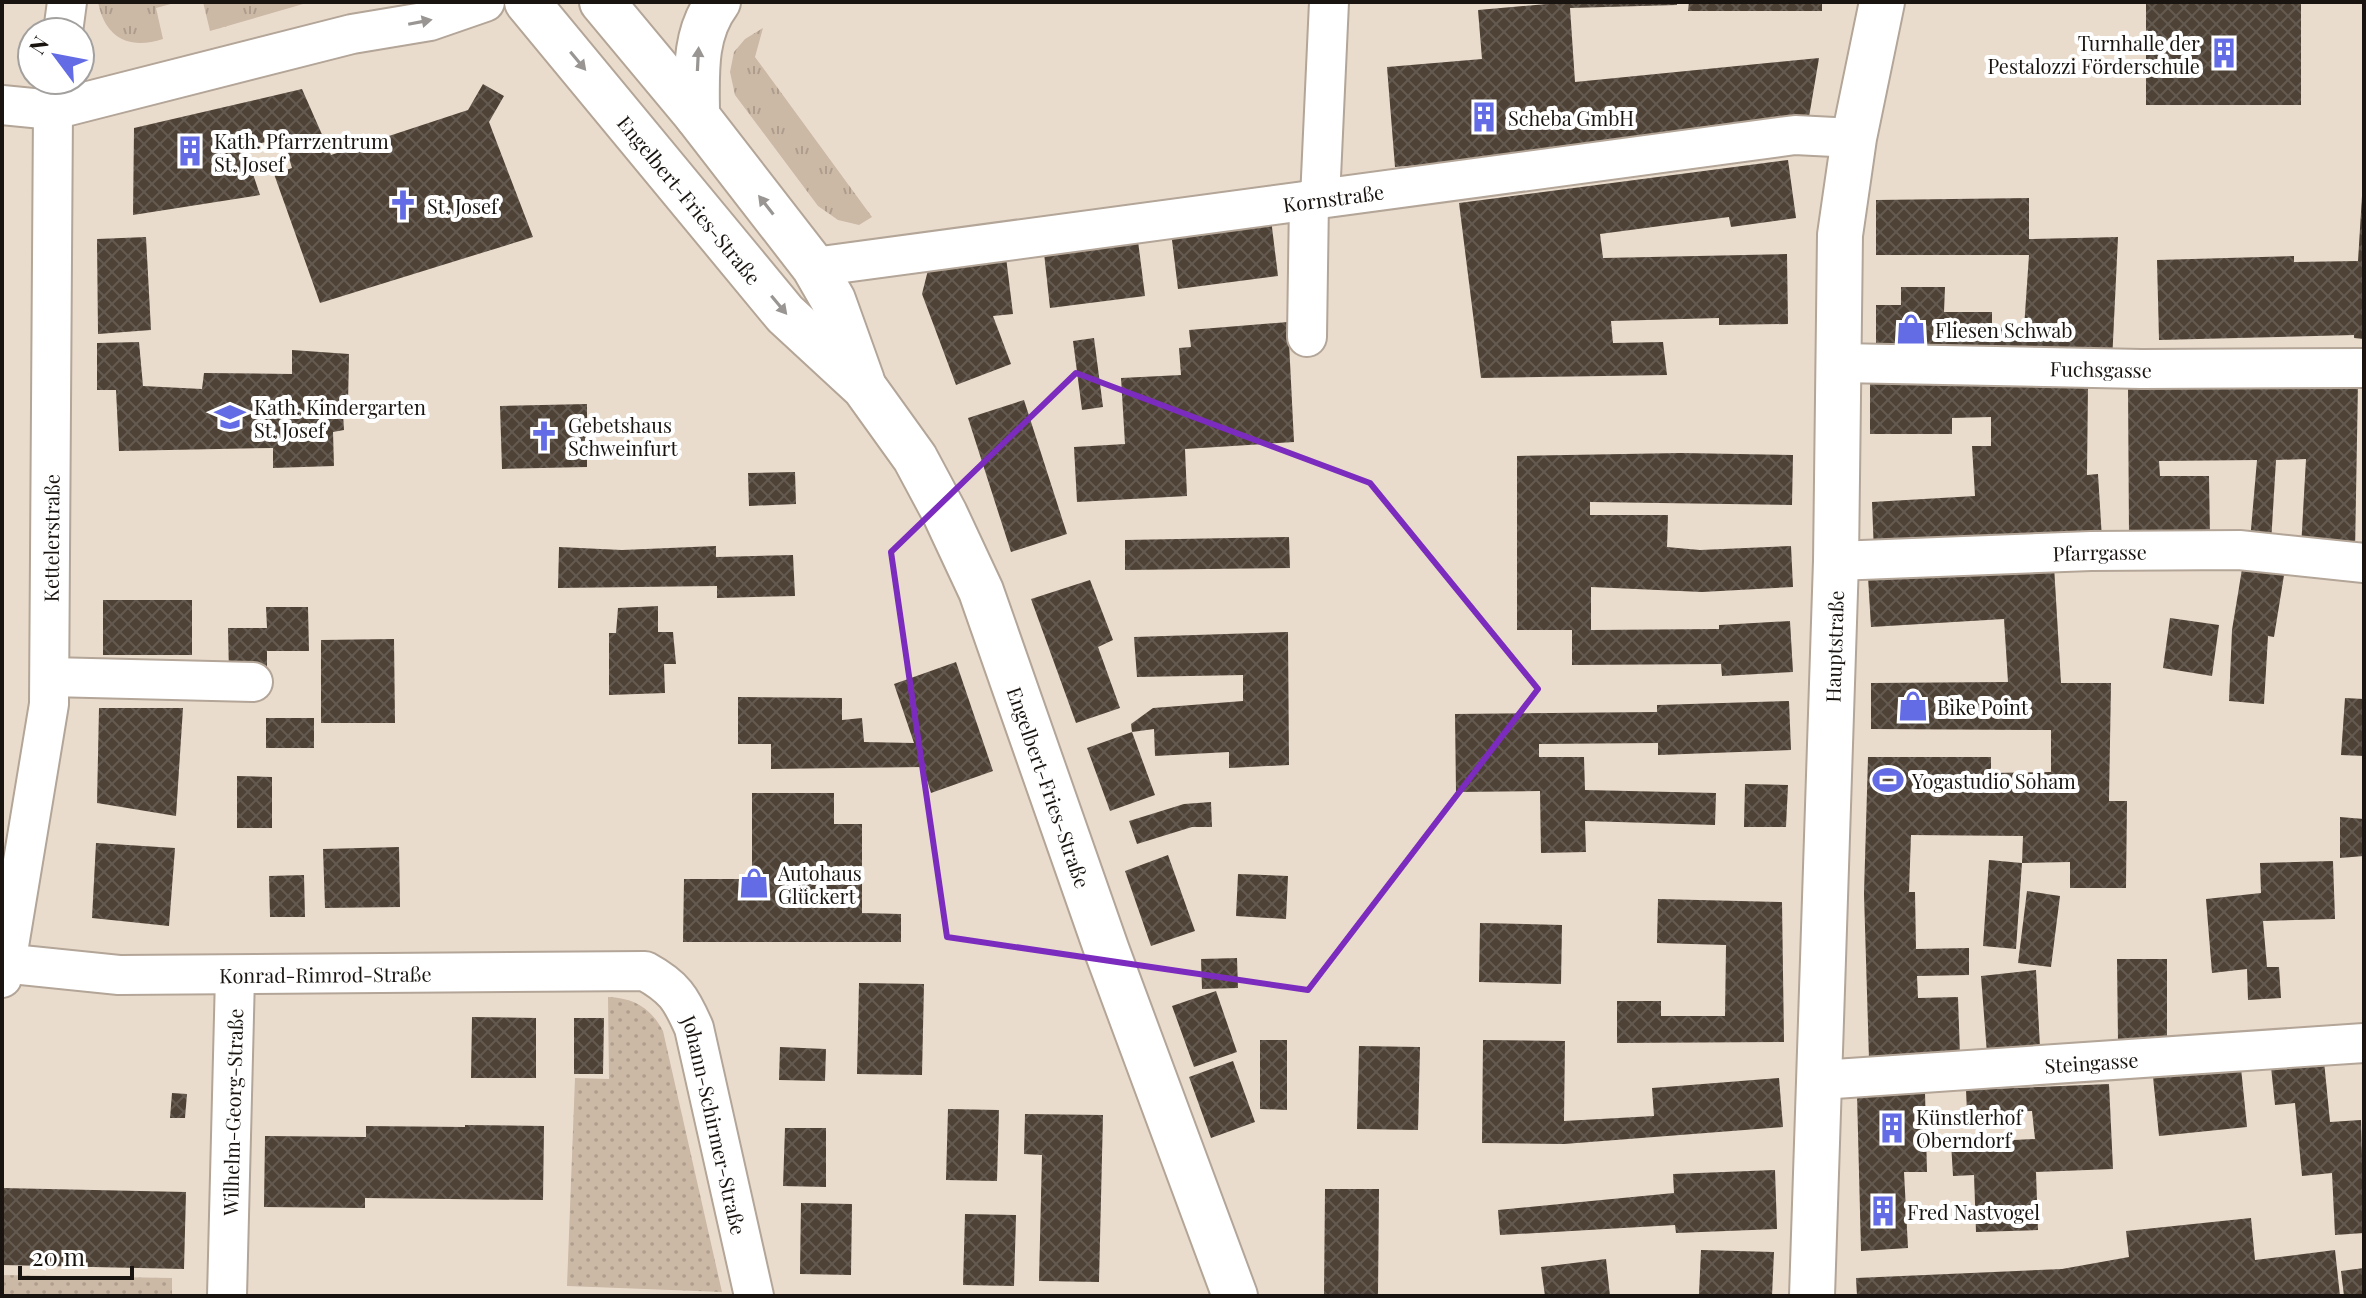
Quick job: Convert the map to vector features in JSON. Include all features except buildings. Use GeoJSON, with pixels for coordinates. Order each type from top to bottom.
{"type":"FeatureCollection","features":[{"type":"Feature","properties":{"kind":"main road","name":"Engelbert-Fries-Straße"},"geometry":{"type":"LineString","coordinates":[[527,2],[785,314],[864,387],[915,458],[981,591],[1097,923],[1235,1296]]}},
{"type":"Feature","properties":{"kind":"main road","name":"Engelbert-Fries-Straße"},"geometry":{"type":"LineString","coordinates":[[602,2],[697,116],[814,267],[833,300],[864,387]]}},
{"type":"Feature","properties":{"kind":"main road"},"geometry":{"type":"LineString","coordinates":[[697,116],[698,50],[703,28],[718,2]]}},
{"type":"Feature","properties":{"kind":"main road","name":"Hauptstraße"},"geometry":{"type":"LineString","coordinates":[[1812,1296],[1836,561],[1840,235],[1854,138],[1882,2]]}},
{"type":"Feature","properties":{"kind":"street"},"geometry":{"type":"LineString","coordinates":[[352,34],[386,2]]}},
{"type":"Feature","properties":{"kind":"street"},"geometry":{"type":"LineString","coordinates":[[96,87],[430,21],[485,2]]}},
{"type":"Feature","properties":{"kind":"street"},"geometry":{"type":"LineString","coordinates":[[1307,337],[1329,2]]}},
{"type":"Feature","properties":{"kind":"street"},"geometry":{"type":"LineString","coordinates":[[2,105],[50,96]]}},
{"type":"Feature","properties":{"kind":"street","name":"Kettelerstraße"},"geometry":{"type":"LineString","coordinates":[[3,969],[49,704],[55,96]]}},
{"type":"Feature","properties":{"kind":"street","name":"Kornstraße"},"geometry":{"type":"LineString","coordinates":[[814,267],[1795,135],[1854,138]]}},
{"type":"Feature","properties":{"kind":"street","name":"Fuchsgasse"},"geometry":{"type":"LineString","coordinates":[[1839,363],[2142,369],[2364,368]]}},
{"type":"Feature","properties":{"kind":"street","name":"Pfarrgasse"},"geometry":{"type":"LineString","coordinates":[[1836,561],[2091,551],[2239,550],[2364,563]]}},
{"type":"Feature","properties":{"kind":"street"},"geometry":{"type":"LineString","coordinates":[[50,677],[253,682]]}},
{"type":"Feature","properties":{"kind":"street","name":"Konrad-Rimrod-Straße"},"geometry":{"type":"LineString","coordinates":[[3,969],[119,975],[235,976],[645,971]]}},
{"type":"Feature","properties":{"kind":"street","name":"Johann-Schirmer-Straße"},"geometry":{"type":"LineString","coordinates":[[645,971],[668,984],[682,1002],[694,1028],[754,1296]]}},
{"type":"Feature","properties":{"kind":"street","name":"Wilhelm-Georg-Straße"},"geometry":{"type":"LineString","coordinates":[[227,1296],[235,976]]}},
{"type":"Feature","properties":{"kind":"street","name":"Steingasse"},"geometry":{"type":"LineString","coordinates":[[1820,1080],[2364,1043]]}},
{"type":"Feature","properties":{"kind":"highlighted area"},"geometry":{"type":"Polygon","coordinates":[[[1076,373],[1370,483],[1538,689],[1308,990],[947,937],[891,552],[1076,373]]]}},
{"type":"Feature","properties":{"kind":"green space"},"geometry":{"type":"Polygon","coordinates":[[[98,2],[178,2],[156,8],[163,39],[139,43],[120,38],[106,25],[98,2]]]}},
{"type":"Feature","properties":{"kind":"green space"},"geometry":{"type":"Polygon","coordinates":[[[203,2],[310,2],[210,31],[203,2]]]}},
{"type":"Feature","properties":{"kind":"green space"},"geometry":{"type":"Polygon","coordinates":[[[763,28],[755,57],[872,217],[859,225],[838,220],[818,206],[735,95],[730,72],[734,52],[745,39],[763,28]]]}},
{"type":"Feature","properties":{"kind":"green space"},"geometry":{"type":"Polygon","coordinates":[[[608,997],[641,1006],[653,1016],[663,1031],[722,1292],[567,1286],[575,1078],[609,1079],[608,997]]]}},
{"type":"Feature","properties":{"kind":"green space"},"geometry":{"type":"Polygon","coordinates":[[[2,1275],[172,1278],[172,1296],[2,1296],[2,1275]]]}},
{"type":"Feature","properties":{"kind":"place","name":"Turnhalle der Pestalozzi Förderschule"},"geometry":{"type":"Point","coordinates":[2224,53]}},
{"type":"Feature","properties":{"kind":"place","name":"Scheba GmbH"},"geometry":{"type":"Point","coordinates":[1484,117]}},
{"type":"Feature","properties":{"kind":"place","name":"Kath. Pfarrzentrum St. Josef"},"geometry":{"type":"Point","coordinates":[190,151]}},
{"type":"Feature","properties":{"kind":"place","name":"St. Josef"},"geometry":{"type":"Point","coordinates":[403,205]}},
{"type":"Feature","properties":{"kind":"place","name":"Fliesen Schwab"},"geometry":{"type":"Point","coordinates":[1911,329]}},
{"type":"Feature","properties":{"kind":"place","name":"Kath. Kindergarten St. Josef"},"geometry":{"type":"Point","coordinates":[230,417]}},
{"type":"Feature","properties":{"kind":"place","name":"Gebetshaus Schweinfurt"},"geometry":{"type":"Point","coordinates":[544,436]}},
{"type":"Feature","properties":{"kind":"place","name":"Bike Point"},"geometry":{"type":"Point","coordinates":[1913,706]}},
{"type":"Feature","properties":{"kind":"place","name":"Yogastudio Soham"},"geometry":{"type":"Point","coordinates":[1888,780]}},
{"type":"Feature","properties":{"kind":"place","name":"Autohaus Glückert"},"geometry":{"type":"Point","coordinates":[754,883]}},
{"type":"Feature","properties":{"kind":"place","name":"Künstlerhof Oberndorf"},"geometry":{"type":"Point","coordinates":[1892,1128]}},
{"type":"Feature","properties":{"kind":"place","name":"Fred Nastvogel"},"geometry":{"type":"Point","coordinates":[1883,1211]}}]}
